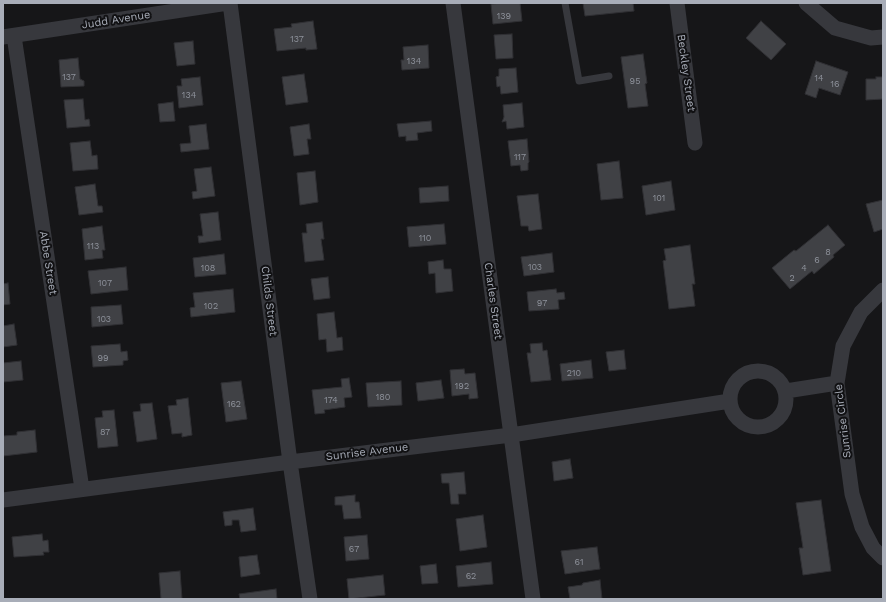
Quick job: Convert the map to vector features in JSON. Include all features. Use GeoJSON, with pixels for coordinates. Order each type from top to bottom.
{"type":"FeatureCollection","features":[{"type":"Feature","properties":{"kind":"street","name":"Judd Avenue"},"geometry":{"type":"LineString","coordinates":[[8,36],[229,3]]}},
{"type":"Feature","properties":{"kind":"street","name":"Childs Street"},"geometry":{"type":"LineString","coordinates":[[229,3],[290,462],[310,599]]}},
{"type":"Feature","properties":{"kind":"street","name":"Charles Street"},"geometry":{"type":"LineString","coordinates":[[453,3],[533,599]]}},
{"type":"Feature","properties":{"kind":"street","name":"Beckley Street"},"geometry":{"type":"LineString","coordinates":[[677,3],[695,143]]}},
{"type":"Feature","properties":{"kind":"street"},"geometry":{"type":"LineString","coordinates":[[806,3],[835,28],[871,38],[883,37]]}},
{"type":"Feature","properties":{"kind":"street","name":"Abbe Street"},"geometry":{"type":"LineString","coordinates":[[8,36],[82,489]]}},
{"type":"Feature","properties":{"kind":"street","name":"Sunrise Circle"},"geometry":{"type":"LineString","coordinates":[[883,290],[861,312],[843,346],[838,383],[852,494],[862,527],[873,548],[883,558]]}},
{"type":"Feature","properties":{"kind":"street"},"geometry":{"type":"LineString","coordinates":[[760,370],[771,373],[781,381],[786,391],[787,403],[783,415],[774,423],[764,428],[751,427],[741,422],[733,413],[730,401],[731,390],[738,379],[748,373],[760,370]]}},
{"type":"Feature","properties":{"kind":"street"},"geometry":{"type":"LineString","coordinates":[[786,391],[838,383]]}},
{"type":"Feature","properties":{"kind":"street","name":"Sunrise Avenue"},"geometry":{"type":"LineString","coordinates":[[3,500],[290,462],[511,435],[730,401]]}},
{"type":"Feature","properties":{"kind":"lane"},"geometry":{"type":"LineString","coordinates":[[565,3],[579,81],[609,76]]}},
{"type":"Feature","properties":{"kind":"building"},"geometry":{"type":"Polygon","coordinates":[[[520,3],[522,21],[493,24],[491,4],[520,3]]]}},
{"type":"Feature","properties":{"kind":"building"},"geometry":{"type":"Polygon","coordinates":[[[583,3],[633,3],[634,11],[585,16],[583,3]]]}},
{"type":"Feature","properties":{"kind":"building"},"geometry":{"type":"Polygon","coordinates":[[[313,21],[317,49],[306,50],[306,48],[277,51],[274,29],[292,27],[291,24],[313,21]]]}},
{"type":"Feature","properties":{"kind":"building"},"geometry":{"type":"Polygon","coordinates":[[[761,21],[786,44],[771,60],[746,38],[761,21]]]}},
{"type":"Feature","properties":{"kind":"building"},"geometry":{"type":"Polygon","coordinates":[[[512,34],[513,58],[496,59],[494,35],[512,34]]]}},
{"type":"Feature","properties":{"kind":"building"},"geometry":{"type":"Polygon","coordinates":[[[193,41],[195,64],[177,66],[174,43],[193,41]]]}},
{"type":"Feature","properties":{"kind":"building"},"geometry":{"type":"Polygon","coordinates":[[[428,45],[429,68],[402,70],[401,60],[404,60],[403,47],[428,45]]]}},
{"type":"Feature","properties":{"kind":"building"},"geometry":{"type":"Polygon","coordinates":[[[643,54],[647,83],[645,84],[648,106],[628,108],[621,57],[643,54]]]}},
{"type":"Feature","properties":{"kind":"building"},"geometry":{"type":"Polygon","coordinates":[[[78,58],[80,79],[84,81],[84,86],[61,87],[59,60],[78,58]]]}},
{"type":"Feature","properties":{"kind":"building"},"geometry":{"type":"Polygon","coordinates":[[[816,61],[848,72],[840,95],[819,88],[816,98],[805,94],[816,61]]]}},
{"type":"Feature","properties":{"kind":"building"},"geometry":{"type":"Polygon","coordinates":[[[516,68],[518,92],[501,94],[500,86],[497,87],[496,77],[499,76],[499,69],[516,68]]]}},
{"type":"Feature","properties":{"kind":"building"},"geometry":{"type":"Polygon","coordinates":[[[304,74],[308,102],[286,105],[282,77],[304,74]]]}},
{"type":"Feature","properties":{"kind":"building"},"geometry":{"type":"Polygon","coordinates":[[[200,77],[203,105],[179,108],[177,86],[182,86],[181,79],[200,77]]]}},
{"type":"Feature","properties":{"kind":"building"},"geometry":{"type":"Polygon","coordinates":[[[876,77],[883,77],[883,99],[866,100],[866,79],[876,79],[876,77]]]}},
{"type":"Feature","properties":{"kind":"building"},"geometry":{"type":"Polygon","coordinates":[[[83,99],[85,120],[89,119],[90,126],[67,128],[64,100],[83,99]]]}},
{"type":"Feature","properties":{"kind":"building"},"geometry":{"type":"Polygon","coordinates":[[[173,102],[175,121],[160,122],[158,104],[173,102]]]}},
{"type":"Feature","properties":{"kind":"building"},"geometry":{"type":"Polygon","coordinates":[[[522,103],[524,127],[507,129],[506,121],[502,122],[504,117],[503,105],[522,103]]]}},
{"type":"Feature","properties":{"kind":"building"},"geometry":{"type":"Polygon","coordinates":[[[431,121],[432,131],[417,133],[418,140],[406,141],[406,136],[399,137],[397,124],[431,121]]]}},
{"type":"Feature","properties":{"kind":"building"},"geometry":{"type":"Polygon","coordinates":[[[206,124],[209,149],[181,152],[180,144],[191,143],[189,126],[206,124]]]}},
{"type":"Feature","properties":{"kind":"building"},"geometry":{"type":"Polygon","coordinates":[[[309,124],[311,139],[307,139],[309,154],[294,156],[290,127],[309,124]]]}},
{"type":"Feature","properties":{"kind":"building"},"geometry":{"type":"Polygon","coordinates":[[[527,139],[529,162],[528,170],[521,171],[520,165],[511,166],[508,141],[527,139]]]}},
{"type":"Feature","properties":{"kind":"building"},"geometry":{"type":"Polygon","coordinates":[[[90,141],[92,156],[97,155],[98,169],[73,171],[70,143],[90,141]]]}},
{"type":"Feature","properties":{"kind":"building"},"geometry":{"type":"Polygon","coordinates":[[[619,161],[623,198],[601,200],[597,164],[619,161]]]}},
{"type":"Feature","properties":{"kind":"building"},"geometry":{"type":"Polygon","coordinates":[[[211,167],[215,196],[193,199],[192,192],[197,191],[194,169],[211,167]]]}},
{"type":"Feature","properties":{"kind":"building"},"geometry":{"type":"Polygon","coordinates":[[[315,171],[318,202],[300,205],[297,173],[315,171]]]}},
{"type":"Feature","properties":{"kind":"building"},"geometry":{"type":"Polygon","coordinates":[[[671,181],[675,210],[646,215],[642,186],[671,181]]]}},
{"type":"Feature","properties":{"kind":"building"},"geometry":{"type":"Polygon","coordinates":[[[95,184],[98,206],[102,206],[103,212],[79,215],[75,187],[95,184]]]}},
{"type":"Feature","properties":{"kind":"building"},"geometry":{"type":"Polygon","coordinates":[[[448,186],[449,201],[420,203],[419,188],[448,186]]]}},
{"type":"Feature","properties":{"kind":"building"},"geometry":{"type":"Polygon","coordinates":[[[538,194],[542,229],[529,231],[528,226],[521,226],[517,196],[538,194]]]}},
{"type":"Feature","properties":{"kind":"building"},"geometry":{"type":"Polygon","coordinates":[[[883,200],[883,229],[874,232],[866,204],[883,200]]]}},
{"type":"Feature","properties":{"kind":"building"},"geometry":{"type":"Polygon","coordinates":[[[218,212],[221,240],[199,243],[198,236],[203,236],[200,214],[218,212]]]}},
{"type":"Feature","properties":{"kind":"building"},"geometry":{"type":"Polygon","coordinates":[[[322,222],[324,239],[321,239],[324,260],[305,262],[302,233],[307,233],[306,224],[322,222]]]}},
{"type":"Feature","properties":{"kind":"building"},"geometry":{"type":"Polygon","coordinates":[[[444,224],[446,244],[409,247],[407,227],[444,224]]]}},
{"type":"Feature","properties":{"kind":"building"},"geometry":{"type":"Polygon","coordinates":[[[828,225],[845,245],[833,255],[834,257],[814,274],[812,271],[790,289],[772,268],[828,225]]]}},
{"type":"Feature","properties":{"kind":"building"},"geometry":{"type":"Polygon","coordinates":[[[102,226],[105,250],[102,250],[103,258],[85,260],[82,229],[102,226]]]}},
{"type":"Feature","properties":{"kind":"building"},"geometry":{"type":"Polygon","coordinates":[[[690,245],[695,284],[692,284],[695,306],[669,309],[663,261],[666,260],[664,249],[690,245]]]}},
{"type":"Feature","properties":{"kind":"building"},"geometry":{"type":"Polygon","coordinates":[[[552,253],[554,272],[524,276],[521,257],[552,253]]]}},
{"type":"Feature","properties":{"kind":"building"},"geometry":{"type":"Polygon","coordinates":[[[224,254],[226,274],[195,277],[193,258],[224,254]]]}},
{"type":"Feature","properties":{"kind":"building"},"geometry":{"type":"Polygon","coordinates":[[[443,260],[444,269],[451,269],[453,291],[436,293],[435,273],[429,274],[428,262],[443,260]]]}},
{"type":"Feature","properties":{"kind":"building"},"geometry":{"type":"Polygon","coordinates":[[[126,267],[128,290],[91,294],[88,271],[126,267]]]}},
{"type":"Feature","properties":{"kind":"building"},"geometry":{"type":"Polygon","coordinates":[[[328,277],[330,298],[314,300],[311,279],[328,277]]]}},
{"type":"Feature","properties":{"kind":"building"},"geometry":{"type":"Polygon","coordinates":[[[8,283],[10,304],[3,305],[3,284],[8,283]]]}},
{"type":"Feature","properties":{"kind":"building"},"geometry":{"type":"Polygon","coordinates":[[[233,289],[235,312],[191,317],[190,308],[195,307],[193,293],[233,289]]]}},
{"type":"Feature","properties":{"kind":"building"},"geometry":{"type":"Polygon","coordinates":[[[556,289],[557,293],[564,292],[565,299],[558,300],[559,309],[529,311],[527,292],[556,289]]]}},
{"type":"Feature","properties":{"kind":"building"},"geometry":{"type":"Polygon","coordinates":[[[121,305],[123,324],[92,327],[91,307],[121,305]]]}},
{"type":"Feature","properties":{"kind":"building"},"geometry":{"type":"Polygon","coordinates":[[[334,312],[337,338],[342,337],[343,350],[327,352],[326,339],[319,340],[317,314],[334,312]]]}},
{"type":"Feature","properties":{"kind":"building"},"geometry":{"type":"Polygon","coordinates":[[[14,324],[17,345],[3,347],[3,326],[14,324]]]}},
{"type":"Feature","properties":{"kind":"building"},"geometry":{"type":"Polygon","coordinates":[[[542,343],[543,351],[547,350],[551,380],[531,382],[527,353],[531,353],[530,344],[542,343]]]}},
{"type":"Feature","properties":{"kind":"building"},"geometry":{"type":"Polygon","coordinates":[[[120,344],[121,352],[127,351],[128,360],[123,361],[123,365],[93,367],[91,346],[120,344]]]}},
{"type":"Feature","properties":{"kind":"building"},"geometry":{"type":"Polygon","coordinates":[[[624,350],[626,369],[609,371],[606,352],[624,350]]]}},
{"type":"Feature","properties":{"kind":"building"},"geometry":{"type":"Polygon","coordinates":[[[591,360],[593,378],[562,381],[560,364],[591,360]]]}},
{"type":"Feature","properties":{"kind":"building"},"geometry":{"type":"Polygon","coordinates":[[[21,361],[23,380],[3,382],[3,363],[21,361]]]}},
{"type":"Feature","properties":{"kind":"building"},"geometry":{"type":"Polygon","coordinates":[[[464,369],[465,374],[475,373],[478,398],[469,399],[469,394],[452,396],[450,370],[464,369]]]}},
{"type":"Feature","properties":{"kind":"building"},"geometry":{"type":"Polygon","coordinates":[[[349,378],[352,397],[344,398],[345,407],[324,410],[325,413],[315,414],[312,390],[342,387],[341,379],[349,378]]]}},
{"type":"Feature","properties":{"kind":"building"},"geometry":{"type":"Polygon","coordinates":[[[441,380],[444,398],[418,401],[416,383],[441,380]]]}},
{"type":"Feature","properties":{"kind":"building"},"geometry":{"type":"Polygon","coordinates":[[[241,381],[247,419],[226,422],[221,383],[241,381]]]}},
{"type":"Feature","properties":{"kind":"building"},"geometry":{"type":"Polygon","coordinates":[[[401,381],[402,405],[368,407],[366,383],[401,381]]]}},
{"type":"Feature","properties":{"kind":"building"},"geometry":{"type":"Polygon","coordinates":[[[188,398],[192,435],[182,437],[182,433],[172,434],[168,406],[177,405],[176,400],[188,398]]]}},
{"type":"Feature","properties":{"kind":"building"},"geometry":{"type":"Polygon","coordinates":[[[152,403],[157,439],[137,442],[133,412],[141,411],[140,404],[152,403]]]}},
{"type":"Feature","properties":{"kind":"building"},"geometry":{"type":"Polygon","coordinates":[[[114,410],[118,446],[98,448],[95,418],[103,417],[102,411],[114,410]]]}},
{"type":"Feature","properties":{"kind":"building"},"geometry":{"type":"Polygon","coordinates":[[[35,430],[37,452],[3,456],[3,436],[17,435],[17,432],[35,430]]]}},
{"type":"Feature","properties":{"kind":"building"},"geometry":{"type":"Polygon","coordinates":[[[570,459],[573,478],[554,481],[552,462],[570,459]]]}},
{"type":"Feature","properties":{"kind":"building"},"geometry":{"type":"Polygon","coordinates":[[[464,472],[466,494],[458,494],[459,504],[451,504],[449,483],[442,483],[441,474],[464,472]]]}},
{"type":"Feature","properties":{"kind":"building"},"geometry":{"type":"Polygon","coordinates":[[[355,495],[355,502],[359,502],[361,518],[344,519],[342,505],[335,505],[335,497],[355,495]]]}},
{"type":"Feature","properties":{"kind":"building"},"geometry":{"type":"Polygon","coordinates":[[[821,500],[831,571],[803,575],[799,548],[803,548],[796,503],[821,500]]]}},
{"type":"Feature","properties":{"kind":"building"},"geometry":{"type":"Polygon","coordinates":[[[253,508],[256,530],[241,532],[239,520],[232,520],[232,525],[225,526],[223,512],[253,508]]]}},
{"type":"Feature","properties":{"kind":"building"},"geometry":{"type":"Polygon","coordinates":[[[483,515],[487,547],[460,551],[456,519],[483,515]]]}},
{"type":"Feature","properties":{"kind":"building"},"geometry":{"type":"Polygon","coordinates":[[[42,534],[43,541],[48,540],[49,552],[43,552],[44,555],[14,557],[12,537],[42,534]]]}},
{"type":"Feature","properties":{"kind":"building"},"geometry":{"type":"Polygon","coordinates":[[[367,535],[369,559],[346,561],[344,537],[367,535]]]}},
{"type":"Feature","properties":{"kind":"building"},"geometry":{"type":"Polygon","coordinates":[[[597,547],[600,569],[565,574],[561,551],[597,547]]]}},
{"type":"Feature","properties":{"kind":"building"},"geometry":{"type":"Polygon","coordinates":[[[257,555],[260,574],[241,577],[239,557],[257,555]]]}},
{"type":"Feature","properties":{"kind":"building"},"geometry":{"type":"Polygon","coordinates":[[[491,562],[493,584],[458,587],[456,566],[491,562]]]}},
{"type":"Feature","properties":{"kind":"building"},"geometry":{"type":"Polygon","coordinates":[[[436,564],[438,583],[422,584],[420,566],[436,564]]]}},
{"type":"Feature","properties":{"kind":"building"},"geometry":{"type":"Polygon","coordinates":[[[180,571],[182,599],[161,599],[159,573],[180,571]]]}},
{"type":"Feature","properties":{"kind":"building"},"geometry":{"type":"Polygon","coordinates":[[[383,575],[385,595],[349,599],[347,579],[383,575]]]}},
{"type":"Feature","properties":{"kind":"building"},"geometry":{"type":"Polygon","coordinates":[[[600,580],[602,599],[570,599],[568,587],[600,580]]]}},
{"type":"Feature","properties":{"kind":"building"},"geometry":{"type":"Polygon","coordinates":[[[276,589],[277,599],[240,599],[239,594],[276,589]]]}}]}
